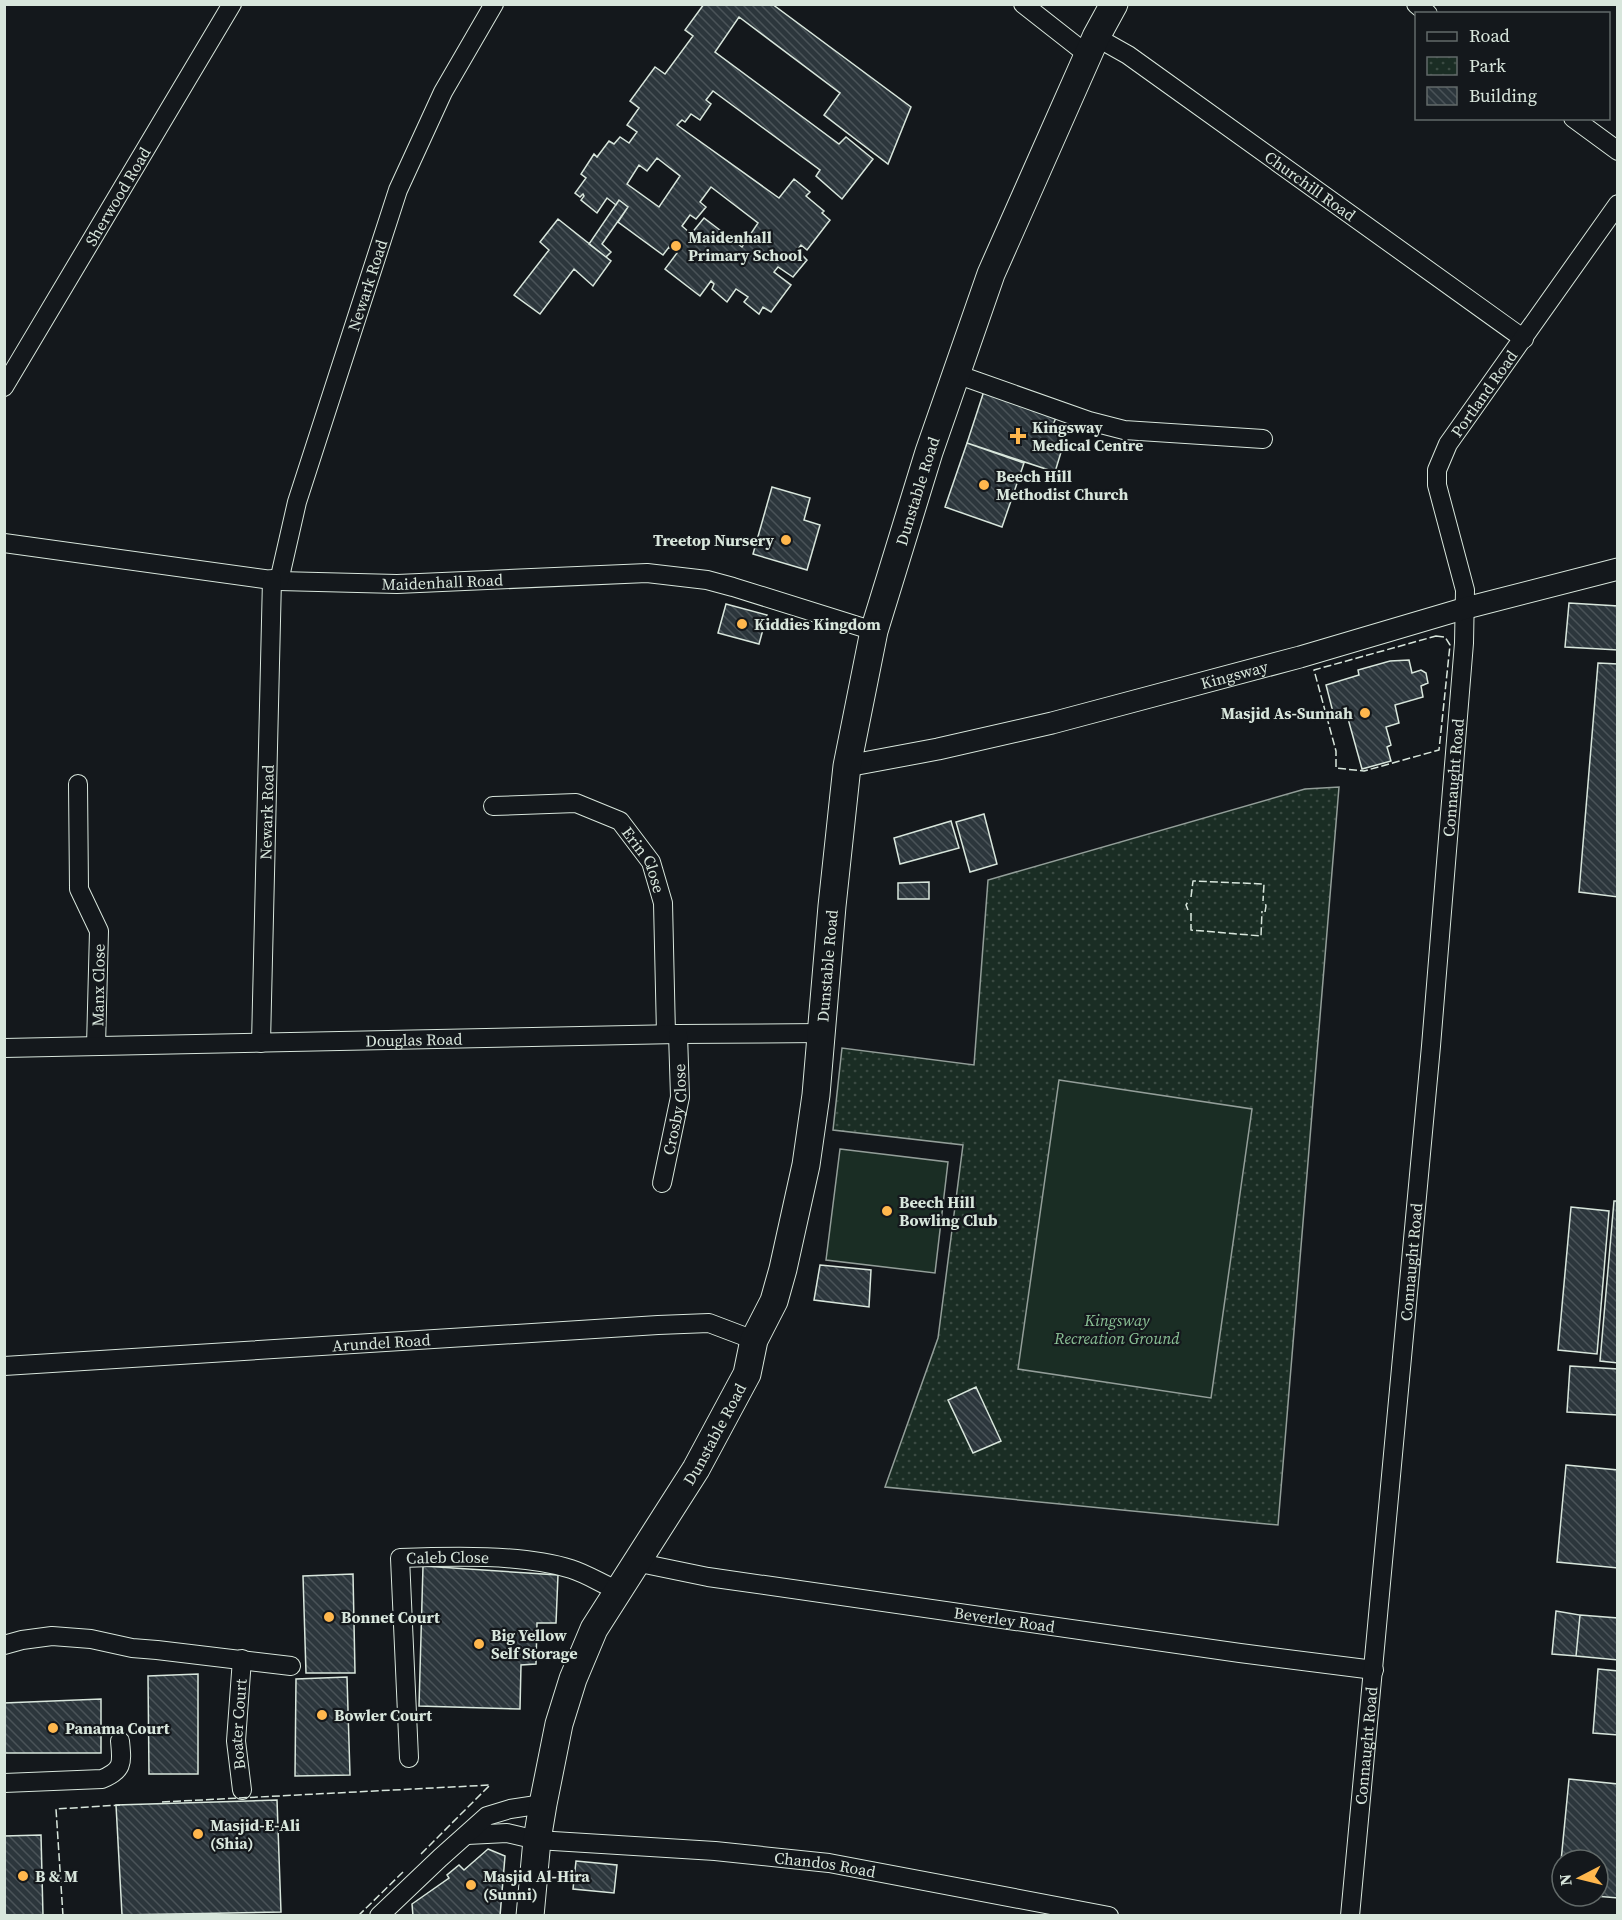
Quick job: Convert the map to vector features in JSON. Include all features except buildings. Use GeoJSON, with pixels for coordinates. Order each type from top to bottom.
{"type":"FeatureCollection","features":[{"type":"Feature","properties":{"kind":"main road","name":"Dunstable Road"},"geometry":{"type":"LineString","coordinates":[[530,1916],[537,1840],[543,1804],[559,1724],[573,1679],[594,1629],[696,1469],[747,1374],[754,1340],[774,1301],[806,1164],[822,1033],[832,906],[847,766],[874,631],[929,452],[991,274],[1092,46],[1114,4]]}},
{"type":"Feature","properties":{"kind":"street","name":"Sherwood Road"},"geometry":{"type":"LineString","coordinates":[[4,387],[232,4]]}},
{"type":"Feature","properties":{"kind":"street","name":"Newark Road"},"geometry":{"type":"LineString","coordinates":[[261,1043],[275,580],[297,502],[398,190],[443,92],[494,4]]}},
{"type":"Feature","properties":{"kind":"street","name":"Churchill Road"},"geometry":{"type":"LineString","coordinates":[[1023,4],[1092,46],[1128,55],[1524,339]]}},
{"type":"Feature","properties":{"kind":"street"},"geometry":{"type":"LineString","coordinates":[[1576,120],[1617,151]]}},
{"type":"Feature","properties":{"kind":"street","name":"Portland Road"},"geometry":{"type":"LineString","coordinates":[[1466,608],[1466,590],[1437,484],[1437,470],[1448,444],[1617,204]]}},
{"type":"Feature","properties":{"kind":"street"},"geometry":{"type":"LineString","coordinates":[[956,374],[1089,421],[1124,430],[1263,439]]}},
{"type":"Feature","properties":{"kind":"street","name":"Maidenhall Road"},"geometry":{"type":"LineString","coordinates":[[4,543],[275,580],[397,584],[647,573],[716,582],[874,631]]}},
{"type":"Feature","properties":{"kind":"street","name":"Kingsway"},"geometry":{"type":"LineString","coordinates":[[847,766],[938,749],[1052,723],[1300,657],[1466,608],[1617,569]]}},
{"type":"Feature","properties":{"kind":"street","name":"Connaught Road"},"geometry":{"type":"LineString","coordinates":[[1350,1916],[1434,1010],[1466,608]]}},
{"type":"Feature","properties":{"kind":"street","name":"Manx Close"},"geometry":{"type":"LineString","coordinates":[[78,784],[79,888],[99,931],[96,1046]]}},
{"type":"Feature","properties":{"kind":"street","name":"Erin Close"},"geometry":{"type":"LineString","coordinates":[[493,806],[576,802],[621,821],[651,862],[663,903],[672,1034]]}},
{"type":"Feature","properties":{"kind":"street","name":"Douglas Road"},"geometry":{"type":"LineString","coordinates":[[4,1048],[822,1033]]}},
{"type":"Feature","properties":{"kind":"street","name":"Crosby Close"},"geometry":{"type":"LineString","coordinates":[[662,1183],[680,1097],[672,1034]]}},
{"type":"Feature","properties":{"kind":"street","name":"Arundel Road"},"geometry":{"type":"LineString","coordinates":[[4,1366],[709,1323],[754,1340]]}},
{"type":"Feature","properties":{"kind":"street","name":"Caleb Close"},"geometry":{"type":"LineString","coordinates":[[409,1758],[400,1558],[444,1556],[526,1561],[571,1569],[617,1590]]}},
{"type":"Feature","properties":{"kind":"street","name":"Beverley Road"},"geometry":{"type":"LineString","coordinates":[[635,1562],[720,1579],[1374,1670]]}},
{"type":"Feature","properties":{"kind":"street","name":"Boater Court"},"geometry":{"type":"LineString","coordinates":[[4,1645],[52,1636],[91,1639],[132,1648],[291,1666]]}},
{"type":"Feature","properties":{"kind":"street","name":"Boater Court"},"geometry":{"type":"LineString","coordinates":[[242,1659],[236,1741],[242,1790]]}},
{"type":"Feature","properties":{"kind":"street"},"geometry":{"type":"LineString","coordinates":[[4,1783],[102,1779],[115,1774],[122,1762],[120,1741]]}},
{"type":"Feature","properties":{"kind":"street"},"geometry":{"type":"LineString","coordinates":[[379,1916],[426,1870],[487,1816],[543,1804]]}},
{"type":"Feature","properties":{"kind":"street","name":"Chandos Road"},"geometry":{"type":"LineString","coordinates":[[467,1835],[507,1833],[537,1840],[715,1851],[829,1863],[1109,1916]]}},
{"type":"Feature","properties":{"kind":"green space","name":"Kingsway Recreation Ground"},"geometry":{"type":"Polygon","coordinates":[[[1339,787],[1278,1525],[885,1487],[938,1338],[963,1145],[833,1130],[842,1048],[974,1065],[988,880],[1305,789],[1339,787]]]}},
{"type":"Feature","properties":{"kind":"green space"},"geometry":{"type":"Polygon","coordinates":[[[1059,1080],[1252,1109],[1211,1398],[1018,1369],[1059,1080]]]}},
{"type":"Feature","properties":{"kind":"green space","name":"Beech Hill Bowling Club"},"geometry":{"type":"Polygon","coordinates":[[[840,1149],[948,1162],[935,1273],[826,1260],[840,1149]]]}},
{"type":"Feature","properties":{"kind":"fence"},"geometry":{"type":"LineString","coordinates":[[1436,636],[1445,637],[1450,645],[1439,750],[1364,771],[1336,768],[1336,751],[1314,670],[1436,636]]}},
{"type":"Feature","properties":{"kind":"fence"},"geometry":{"type":"LineString","coordinates":[[1191,897],[1193,881],[1264,884],[1263,901]]}},
{"type":"Feature","properties":{"kind":"fence"},"geometry":{"type":"LineString","coordinates":[[1188,910],[1186,905],[1189,900]]}},
{"type":"Feature","properties":{"kind":"fence"},"geometry":{"type":"LineString","coordinates":[[1265,902],[1265,912]]}},
{"type":"Feature","properties":{"kind":"fence"},"geometry":{"type":"LineString","coordinates":[[1191,913],[1191,930],[1261,936],[1262,911]]}},
{"type":"Feature","properties":{"kind":"fence"},"geometry":{"type":"LineString","coordinates":[[162,1802],[490,1785],[419,1856]]}},
{"type":"Feature","properties":{"kind":"fence"},"geometry":{"type":"LineString","coordinates":[[63,1916],[56,1809],[120,1805]]}},
{"type":"Feature","properties":{"kind":"fence"},"geometry":{"type":"LineString","coordinates":[[358,1916],[403,1872]]}},
{"type":"Feature","properties":{"kind":"place","name":"Maidenhall Primary School"},"geometry":{"type":"Point","coordinates":[676,246]}},
{"type":"Feature","properties":{"kind":"place","name":"Kingsway Medical Centre"},"geometry":{"type":"Point","coordinates":[1018,436]}},
{"type":"Feature","properties":{"kind":"place","name":"Beech Hill Methodist Church"},"geometry":{"type":"Point","coordinates":[984,485]}},
{"type":"Feature","properties":{"kind":"place","name":"Treetop Nursery"},"geometry":{"type":"Point","coordinates":[786,540]}},
{"type":"Feature","properties":{"kind":"place","name":"Kiddies Kingdom"},"geometry":{"type":"Point","coordinates":[742,624]}},
{"type":"Feature","properties":{"kind":"place","name":"Masjid As-Sunnah"},"geometry":{"type":"Point","coordinates":[1365,713]}},
{"type":"Feature","properties":{"kind":"place","name":"Beech Hill Bowling Club"},"geometry":{"type":"Point","coordinates":[887,1211]}},
{"type":"Feature","properties":{"kind":"place","name":"Bonnet Court"},"geometry":{"type":"Point","coordinates":[329,1617]}},
{"type":"Feature","properties":{"kind":"place","name":"Big Yellow Self Storage"},"geometry":{"type":"Point","coordinates":[479,1644]}},
{"type":"Feature","properties":{"kind":"place","name":"Bowler Court"},"geometry":{"type":"Point","coordinates":[322,1715]}},
{"type":"Feature","properties":{"kind":"place","name":"Panama Court"},"geometry":{"type":"Point","coordinates":[53,1728]}},
{"type":"Feature","properties":{"kind":"place","name":"Masjid-E-Ali (Shia)"},"geometry":{"type":"Point","coordinates":[198,1834]}},
{"type":"Feature","properties":{"kind":"place","name":"B & M"},"geometry":{"type":"Point","coordinates":[23,1876]}},
{"type":"Feature","properties":{"kind":"place","name":"Masjid Al-Hira (Sunni)"},"geometry":{"type":"Point","coordinates":[471,1885]}}]}
